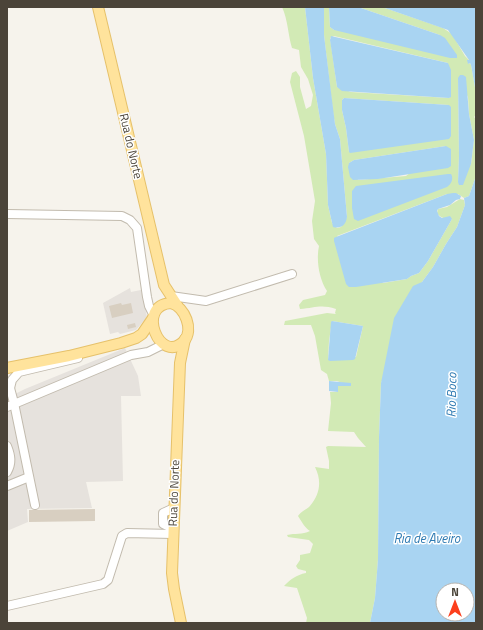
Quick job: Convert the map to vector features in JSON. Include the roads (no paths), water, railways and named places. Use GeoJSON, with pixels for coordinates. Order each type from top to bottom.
{"type":"FeatureCollection","features":[{"type":"Feature","properties":{"kind":"main road","name":"Rua do Norte"},"geometry":{"type":"LineString","coordinates":[[98,7],[164,285],[174,301]]}},
{"type":"Feature","properties":{"kind":"main road","name":"Rua do Norte"},"geometry":{"type":"LineString","coordinates":[[157,312],[164,285]]}},
{"type":"Feature","properties":{"kind":"main road"},"geometry":{"type":"LineString","coordinates":[[7,368],[89,351],[136,338],[142,334],[157,312],[174,301],[182,309],[187,322],[188,334],[185,339],[176,346],[150,339],[121,343]]}},
{"type":"Feature","properties":{"kind":"main road"},"geometry":{"type":"LineString","coordinates":[[157,312],[155,332],[177,355],[180,363]]}},
{"type":"Feature","properties":{"kind":"main road","name":"Rua do Norte"},"geometry":{"type":"LineString","coordinates":[[181,623],[172,573],[180,363],[185,339]]}},
{"type":"Feature","properties":{"kind":"street"},"geometry":{"type":"LineString","coordinates":[[7,214],[122,216],[130,220],[137,228],[147,296],[157,312]]}},
{"type":"Feature","properties":{"kind":"street"},"geometry":{"type":"LineString","coordinates":[[174,301],[206,301],[292,274]]}},
{"type":"Feature","properties":{"kind":"street"},"geometry":{"type":"LineString","coordinates":[[11,405],[131,355],[148,352],[164,343]]}},
{"type":"Feature","properties":{"kind":"street"},"geometry":{"type":"LineString","coordinates":[[35,505],[11,405],[9,386],[19,372],[56,365],[85,357],[89,351]]}},
{"type":"Feature","properties":{"kind":"street"},"geometry":{"type":"LineString","coordinates":[[7,446],[10,453],[11,463],[7,472]]}},
{"type":"Feature","properties":{"kind":"street"},"geometry":{"type":"LineString","coordinates":[[7,486],[29,477]]}},
{"type":"Feature","properties":{"kind":"street"},"geometry":{"type":"LineString","coordinates":[[7,606],[103,584],[108,580],[122,536],[126,533],[173,532]]}},
{"type":"Feature","properties":{"kind":"water"},"geometry":{"type":"Polygon","coordinates":[[[305,7],[324,8],[324,35],[335,124],[340,139],[347,217],[341,227],[333,227],[328,205],[326,154],[313,78],[305,7]]]}},
{"type":"Feature","properties":{"kind":"water"},"geometry":{"type":"Polygon","coordinates":[[[329,7],[358,7],[440,35],[445,38],[457,55],[457,58],[450,58],[334,30],[330,27],[329,7]]]}},
{"type":"Feature","properties":{"kind":"water"},"geometry":{"type":"Polygon","coordinates":[[[382,7],[476,7],[476,93],[471,65],[470,63],[468,64],[467,60],[469,60],[448,30],[382,7]]]}},
{"type":"Feature","properties":{"kind":"water"},"geometry":{"type":"Polygon","coordinates":[[[331,36],[448,63],[451,70],[451,97],[342,91],[337,87],[330,40],[331,36]]]}},
{"type":"Feature","properties":{"kind":"water"},"geometry":{"type":"Polygon","coordinates":[[[460,75],[466,77],[469,114],[474,140],[471,164],[463,185],[459,185],[458,182],[458,78],[460,75]]]}},
{"type":"Feature","properties":{"kind":"water"},"geometry":{"type":"Polygon","coordinates":[[[344,98],[449,105],[451,107],[451,136],[449,139],[350,153],[342,110],[342,100],[344,98]]]}},
{"type":"Feature","properties":{"kind":"water"},"geometry":{"type":"Polygon","coordinates":[[[446,146],[451,149],[451,166],[448,168],[378,179],[353,180],[350,177],[348,167],[349,163],[354,160],[446,146]]]}},
{"type":"Feature","properties":{"kind":"water"},"geometry":{"type":"Polygon","coordinates":[[[451,174],[452,180],[447,187],[358,221],[354,219],[352,208],[352,191],[356,186],[451,174]]]}},
{"type":"Feature","properties":{"kind":"water","name":"Ria de Aveiro"},"geometry":{"type":"Polygon","coordinates":[[[476,176],[476,623],[370,623],[375,598],[378,559],[381,383],[394,318],[413,286],[422,282],[433,267],[457,227],[465,205],[464,198],[469,196],[476,176]]]}},
{"type":"Feature","properties":{"kind":"water"},"geometry":{"type":"Polygon","coordinates":[[[453,193],[461,196],[460,199],[456,200],[450,205],[438,209],[437,211],[439,216],[442,218],[450,216],[452,219],[428,261],[419,273],[407,279],[356,287],[349,287],[346,284],[334,238],[453,193]]]}},
{"type":"Feature","properties":{"kind":"water"},"geometry":{"type":"Polygon","coordinates":[[[332,321],[363,326],[355,359],[328,360],[332,321]]]}},
{"type":"Feature","properties":{"kind":"water"},"geometry":{"type":"Polygon","coordinates":[[[329,381],[351,383],[351,386],[338,386],[338,392],[329,391],[329,381]]]}},
{"type":"Feature","properties":{"kind":"water label","name":"Rio Boco"},"geometry":{"type":"Point","coordinates":[451,395]}}]}
